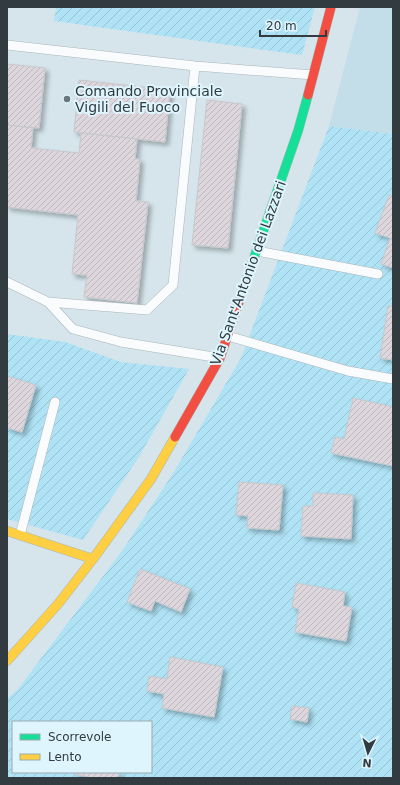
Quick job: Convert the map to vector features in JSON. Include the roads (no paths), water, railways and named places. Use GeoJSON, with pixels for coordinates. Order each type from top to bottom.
{"type":"FeatureCollection","features":[{"type":"Feature","properties":{"kind":"street","name":"Via Sant'Antonio dei Lazzari"},"geometry":{"type":"LineString","coordinates":[[7,661],[58,604],[93,559],[151,479],[220,358],[298,131],[331,7]]}},
{"type":"Feature","properties":{"kind":"street"},"geometry":{"type":"LineString","coordinates":[[7,531],[93,559]]}},
{"type":"Feature","properties":{"kind":"lane"},"geometry":{"type":"LineString","coordinates":[[7,45],[195,66],[313,75]]}},
{"type":"Feature","properties":{"kind":"lane"},"geometry":{"type":"LineString","coordinates":[[48,302],[147,310],[173,285],[195,66]]}},
{"type":"Feature","properties":{"kind":"lane"},"geometry":{"type":"LineString","coordinates":[[257,251],[378,274]]}},
{"type":"Feature","properties":{"kind":"lane"},"geometry":{"type":"LineString","coordinates":[[7,282],[48,302],[73,329],[121,342],[220,358]]}},
{"type":"Feature","properties":{"kind":"lane"},"geometry":{"type":"LineString","coordinates":[[228,336],[348,371],[393,379]]}},
{"type":"Feature","properties":{"kind":"lane"},"geometry":{"type":"LineString","coordinates":[[20,535],[55,402]]}},
{"type":"Feature","properties":{"kind":"place","name":"Comando Provinciale Vigili del Fuoco"},"geometry":{"type":"Point","coordinates":[67,99]}}]}
